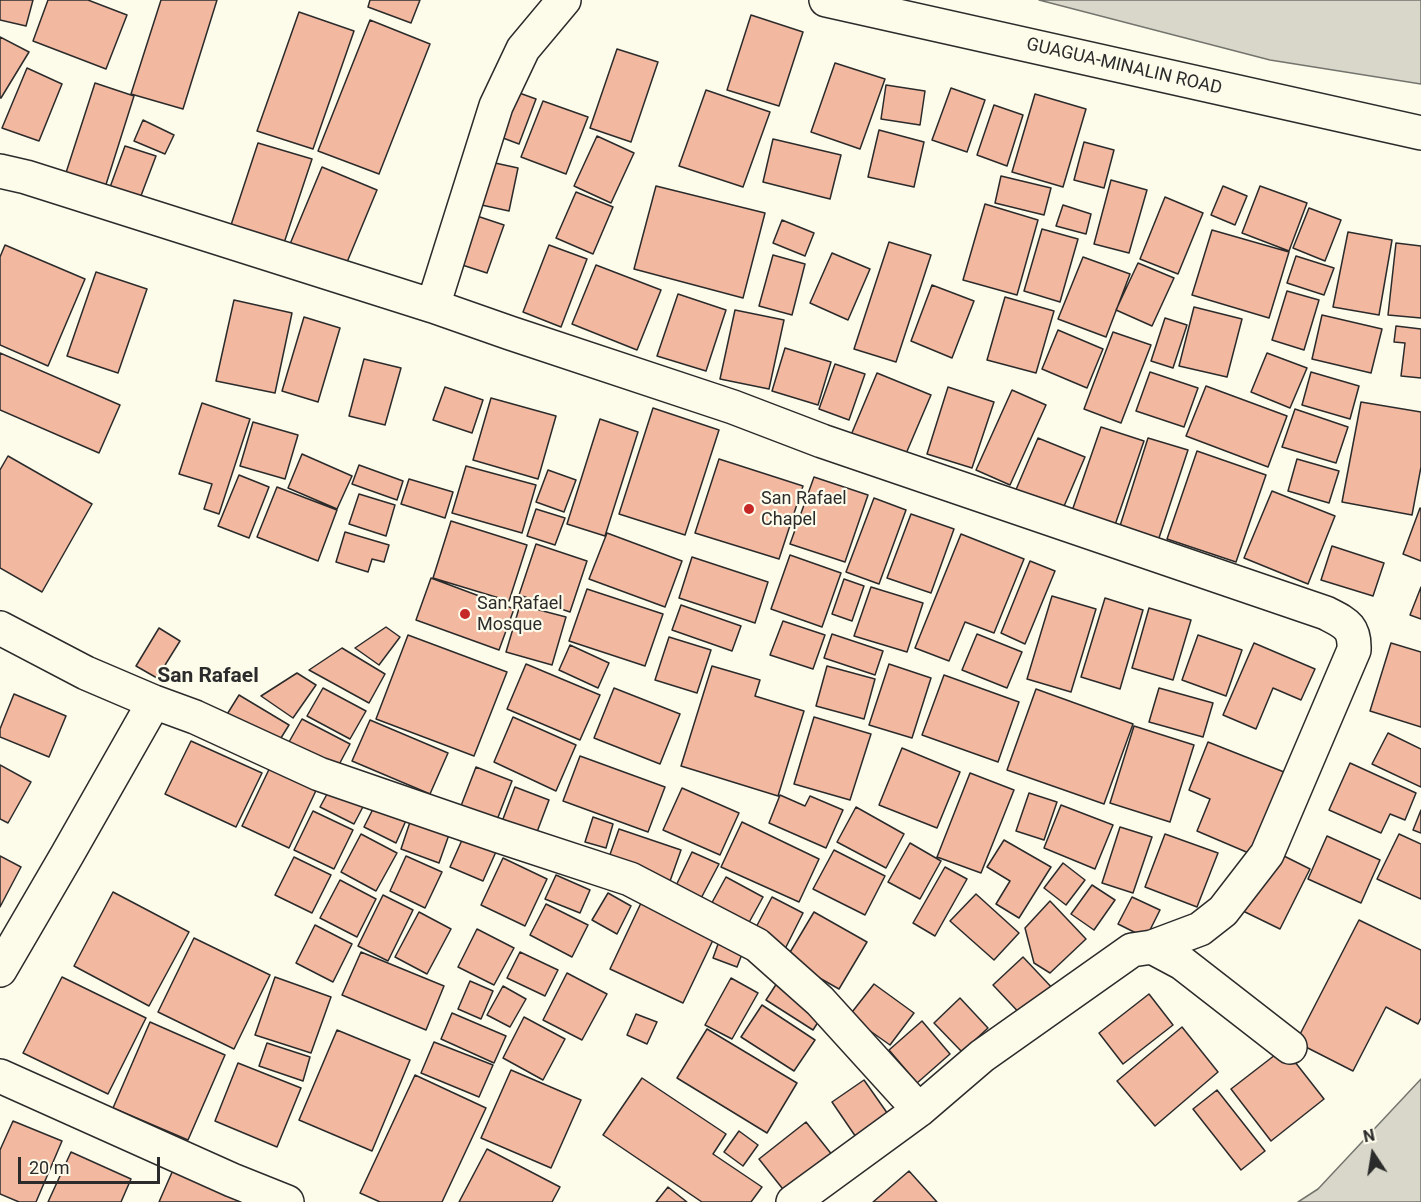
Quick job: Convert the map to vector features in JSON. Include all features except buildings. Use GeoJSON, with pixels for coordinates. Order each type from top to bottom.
{"type":"FeatureCollection","features":[{"type":"Feature","properties":{"kind":"street"},"geometry":{"type":"LineString","coordinates":[[433,306],[496,106],[524,49],[564,0]]}},
{"type":"Feature","properties":{"kind":"street","name":"GUAGUA-MINALIN ROAD"},"geometry":{"type":"LineString","coordinates":[[826,0],[1421,133]]}},
{"type":"Feature","properties":{"kind":"street"},"geometry":{"type":"LineString","coordinates":[[0,171],[26,177],[433,306],[733,407],[822,441],[1326,613],[1348,625],[1355,637],[1354,650],[1267,854],[1223,911],[1200,929],[1152,947],[1132,950],[982,1056],[919,1110],[793,1202]]}},
{"type":"Feature","properties":{"kind":"street"},"geometry":{"type":"LineString","coordinates":[[0,628],[86,673],[195,717],[319,774],[630,879],[757,945],[820,1001],[919,1110]]}},
{"type":"Feature","properties":{"kind":"street"},"geometry":{"type":"LineString","coordinates":[[0,970],[154,702]]}},
{"type":"Feature","properties":{"kind":"street"},"geometry":{"type":"LineString","coordinates":[[1152,947],[1182,963],[1290,1047]]}},
{"type":"Feature","properties":{"kind":"street"},"geometry":{"type":"LineString","coordinates":[[0,1076],[286,1202]]}},
{"type":"Feature","properties":{"kind":"shaded area"},"geometry":{"type":"Polygon","coordinates":[[[1039,0],[1421,0],[1421,84],[1270,60],[1039,0]]]}},
{"type":"Feature","properties":{"kind":"shaded area"},"geometry":{"type":"Polygon","coordinates":[[[1421,1079],[1421,1202],[1298,1202],[1318,1189],[1421,1079]]]}},
{"type":"Feature","properties":{"kind":"place","name":"San Rafael Chapel"},"geometry":{"type":"Point","coordinates":[749,509]}},
{"type":"Feature","properties":{"kind":"place","name":"San Rafael Mosque"},"geometry":{"type":"Point","coordinates":[465,614]}},
{"type":"Feature","properties":{"kind":"district","name":"San Rafael"},"geometry":{"type":"Point","coordinates":[208,677]}}]}
